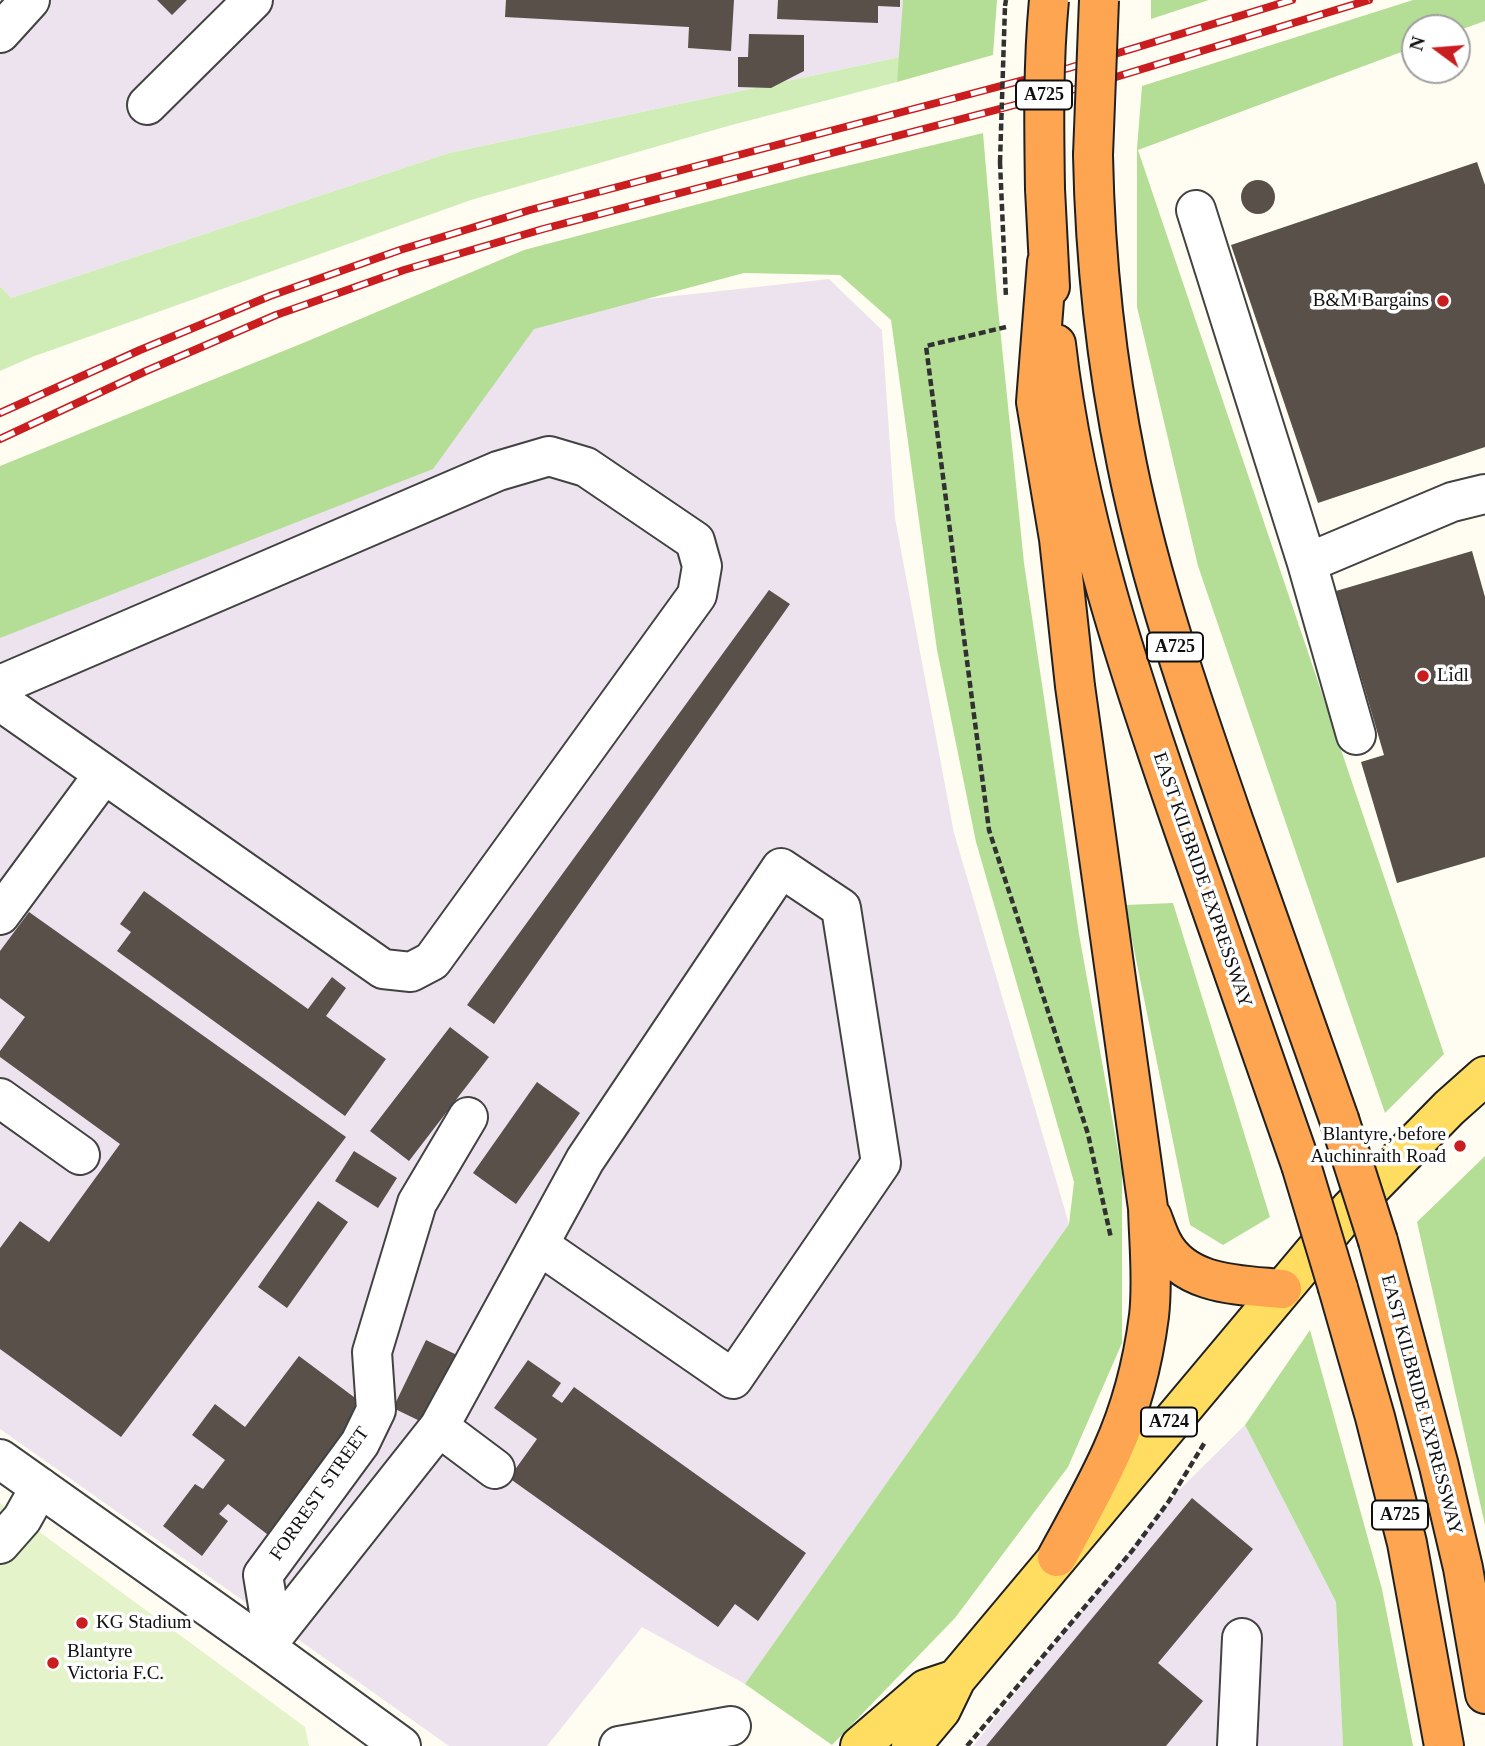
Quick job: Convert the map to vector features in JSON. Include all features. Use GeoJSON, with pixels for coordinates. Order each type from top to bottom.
{"type":"FeatureCollection","features":[{"type":"Feature","properties":{"kind":"highway","name":"EAST KILBRIDE EXPRESSWAY"},"geometry":{"type":"LineString","coordinates":[[1049,0],[1043,104],[1048,262],[1058,361],[1074,457],[1092,537],[1154,744],[1301,1165],[1338,1288],[1407,1543],[1444,1746]]}},
{"type":"Feature","properties":{"kind":"highway","name":"EAST KILBRIDE EXPRESSWAY"},"geometry":{"type":"LineString","coordinates":[[1099,0],[1093,155],[1097,257],[1104,329],[1127,464],[1146,545],[1205,737],[1339,1119],[1378,1241],[1439,1466],[1462,1568],[1485,1694]]}},
{"type":"Feature","properties":{"kind":"highway","name":"A725"},"geometry":{"type":"LineString","coordinates":[[1048,262],[1036,401],[1059,539],[1075,686],[1148,1208],[1150,1268],[1149,1314],[1133,1394],[1112,1451],[1057,1557]]}},
{"type":"Feature","properties":{"kind":"highway","name":"A725"},"geometry":{"type":"LineString","coordinates":[[1148,1208],[1162,1244],[1174,1259],[1195,1274],[1217,1282],[1282,1289]]}},
{"type":"Feature","properties":{"kind":"main road","name":"A724"},"geometry":{"type":"LineString","coordinates":[[911,1746],[941,1710],[956,1679],[1350,1209],[1449,1108],[1485,1076]]}},
{"type":"Feature","properties":{"kind":"main road","name":"A724"},"geometry":{"type":"LineString","coordinates":[[860,1746],[926,1689],[956,1679]]}},
{"type":"Feature","properties":{"kind":"street"},"geometry":{"type":"LineString","coordinates":[[0,33],[30,0]]}},
{"type":"Feature","properties":{"kind":"street"},"geometry":{"type":"LineString","coordinates":[[147,105],[253,0]]}},
{"type":"Feature","properties":{"kind":"street"},"geometry":{"type":"LineString","coordinates":[[1196,210],[1307,563],[1356,735]]}},
{"type":"Feature","properties":{"kind":"street"},"geometry":{"type":"LineString","coordinates":[[0,685],[498,471],[549,456],[586,467],[695,541],[702,566],[697,596],[432,961],[411,972],[383,969],[0,701]]}},
{"type":"Feature","properties":{"kind":"street"},"geometry":{"type":"LineString","coordinates":[[1307,563],[1452,502],[1485,494]]}},
{"type":"Feature","properties":{"kind":"street"},"geometry":{"type":"LineString","coordinates":[[0,915],[104,774]]}},
{"type":"Feature","properties":{"kind":"street"},"geometry":{"type":"LineString","coordinates":[[269,1642],[439,1427],[538,1245],[585,1160],[781,868],[841,908],[881,1163],[733,1379],[538,1245]]}},
{"type":"Feature","properties":{"kind":"street"},"geometry":{"type":"LineString","coordinates":[[0,1098],[80,1155]]}},
{"type":"Feature","properties":{"kind":"street","name":"FORREST STREET"},"geometry":{"type":"LineString","coordinates":[[269,1642],[263,1575],[360,1443],[376,1410],[372,1352],[417,1203],[468,1117]]}},
{"type":"Feature","properties":{"kind":"street"},"geometry":{"type":"LineString","coordinates":[[439,1427],[495,1469]]}},
{"type":"Feature","properties":{"kind":"street"},"geometry":{"type":"LineString","coordinates":[[0,1459],[269,1642],[401,1746]]}},
{"type":"Feature","properties":{"kind":"street"},"geometry":{"type":"LineString","coordinates":[[0,1544],[22,1519],[40,1487]]}},
{"type":"Feature","properties":{"kind":"street"},"geometry":{"type":"LineString","coordinates":[[1237,1746],[1242,1638]]}},
{"type":"Feature","properties":{"kind":"street"},"geometry":{"type":"LineString","coordinates":[[619,1746],[731,1727]]}},
{"type":"Feature","properties":{"kind":"path"},"geometry":{"type":"LineString","coordinates":[[1005,3],[1000,162],[1006,299]]}},
{"type":"Feature","properties":{"kind":"path"},"geometry":{"type":"LineString","coordinates":[[1007,326],[926,346],[989,830],[1088,1134],[1113,1247]]}},
{"type":"Feature","properties":{"kind":"path"},"geometry":{"type":"LineString","coordinates":[[967,1746],[1132,1551],[1212,1432]]}},
{"type":"Feature","properties":{"kind":"shaded area"},"geometry":{"type":"Polygon","coordinates":[[[0,0],[903,0],[900,57],[449,153],[11,298],[0,286],[0,0]]]}},
{"type":"Feature","properties":{"kind":"shaded area"},"geometry":{"type":"Polygon","coordinates":[[[829,279],[882,330],[895,518],[954,833],[1069,1224],[745,1684],[642,1627],[547,1746],[449,1746],[0,1429],[0,516],[529,312],[829,279]]]}},
{"type":"Feature","properties":{"kind":"shaded area"},"geometry":{"type":"Polygon","coordinates":[[[1245,1425],[1336,1602],[1343,1746],[973,1746],[1175,1494],[1245,1425]]]}},
{"type":"Feature","properties":{"kind":"green space"},"geometry":{"type":"Polygon","coordinates":[[[903,0],[997,0],[993,55],[897,82],[903,0]]]}},
{"type":"Feature","properties":{"kind":"green space"},"geometry":{"type":"Polygon","coordinates":[[[1151,0],[1209,0],[1151,19],[1151,0]]]}},
{"type":"Feature","properties":{"kind":"green space"},"geometry":{"type":"Polygon","coordinates":[[[1413,0],[1485,0],[1485,21],[1471,26],[1471,14],[1401,14],[1401,52],[1138,150],[1444,1054],[1385,1113],[1198,566],[1137,307],[1137,148],[1142,86],[1413,0]]]}},
{"type":"Feature","properties":{"kind":"green space"},"geometry":{"type":"Polygon","coordinates":[[[900,57],[897,82],[728,126],[471,200],[32,357],[0,371],[0,286],[11,298],[449,153],[900,57]]]}},
{"type":"Feature","properties":{"kind":"green space"},"geometry":{"type":"Polygon","coordinates":[[[983,133],[1024,563],[1079,934],[1122,1173],[1122,1343],[1068,1467],[955,1618],[832,1745],[745,1684],[1069,1224],[1074,1182],[976,842],[937,650],[891,320],[840,275],[744,273],[534,329],[433,469],[0,638],[0,466],[524,250],[809,175],[983,133]]]}},
{"type":"Feature","properties":{"kind":"green space"},"geometry":{"type":"Polygon","coordinates":[[[1173,903],[1270,1217],[1223,1245],[1190,1225],[1125,905],[1173,903]]]}},
{"type":"Feature","properties":{"kind":"green space"},"geometry":{"type":"Polygon","coordinates":[[[1485,1156],[1485,1525],[1417,1222],[1485,1156]]]}},
{"type":"Feature","properties":{"kind":"green space"},"geometry":{"type":"Polygon","coordinates":[[[1310,1330],[1382,1589],[1413,1746],[1343,1746],[1336,1602],[1245,1425],[1310,1330]]]}},
{"type":"Feature","properties":{"kind":"green space","name":"KG Stadium"},"geometry":{"type":"Polygon","coordinates":[[[0,1503],[305,1727],[309,1746],[0,1746],[0,1503]]]}},
{"type":"Feature","properties":{"kind":"building"},"geometry":{"type":"Polygon","coordinates":[[[157,0],[187,0],[172,15],[157,0]]]}},
{"type":"Feature","properties":{"kind":"building"},"geometry":{"type":"Polygon","coordinates":[[[506,0],[734,0],[731,51],[688,48],[689,27],[505,17],[506,0]]]}},
{"type":"Feature","properties":{"kind":"building"},"geometry":{"type":"Polygon","coordinates":[[[778,0],[900,0],[900,7],[878,6],[878,23],[777,19],[778,0]]]}},
{"type":"Feature","properties":{"kind":"building"},"geometry":{"type":"Polygon","coordinates":[[[749,34],[804,35],[804,71],[771,88],[738,87],[738,57],[748,57],[749,34]]]}},
{"type":"Feature","properties":{"kind":"building"},"geometry":{"type":"Polygon","coordinates":[[[1477,162],[1485,185],[1485,447],[1318,503],[1231,245],[1477,162]]]}},
{"type":"Feature","properties":{"kind":"building"},"geometry":{"type":"Polygon","coordinates":[[[1258,180],[1270,185],[1275,197],[1270,209],[1258,214],[1246,209],[1241,197],[1246,185],[1258,180]]]}},
{"type":"Feature","properties":{"kind":"building","name":"Lidl"},"geometry":{"type":"Polygon","coordinates":[[[1472,551],[1485,597],[1485,857],[1397,883],[1361,762],[1384,755],[1336,591],[1472,551]]]}},
{"type":"Feature","properties":{"kind":"building"},"geometry":{"type":"Polygon","coordinates":[[[769,590],[790,604],[494,1024],[467,1005],[769,590]]]}},
{"type":"Feature","properties":{"kind":"building"},"geometry":{"type":"Polygon","coordinates":[[[144,891],[308,1009],[332,977],[346,988],[326,1016],[386,1059],[345,1116],[117,951],[131,932],[120,924],[144,891]]]}},
{"type":"Feature","properties":{"kind":"building"},"geometry":{"type":"Polygon","coordinates":[[[29,912],[346,1137],[121,1437],[0,1349],[0,1248],[20,1221],[49,1242],[120,1144],[0,1057],[0,1051],[25,1017],[0,998],[0,951],[29,912]]]}},
{"type":"Feature","properties":{"kind":"building"},"geometry":{"type":"Polygon","coordinates":[[[450,1027],[489,1057],[409,1161],[370,1131],[450,1027]]]}},
{"type":"Feature","properties":{"kind":"building"},"geometry":{"type":"Polygon","coordinates":[[[537,1082],[580,1113],[516,1204],[473,1173],[537,1082]]]}},
{"type":"Feature","properties":{"kind":"building"},"geometry":{"type":"Polygon","coordinates":[[[354,1151],[397,1178],[378,1208],[335,1181],[354,1151]]]}},
{"type":"Feature","properties":{"kind":"building"},"geometry":{"type":"Polygon","coordinates":[[[318,1201],[348,1222],[287,1308],[258,1287],[318,1201]]]}},
{"type":"Feature","properties":{"kind":"building"},"geometry":{"type":"Polygon","coordinates":[[[426,1340],[457,1355],[424,1423],[393,1408],[426,1340]]]}},
{"type":"Feature","properties":{"kind":"building"},"geometry":{"type":"Polygon","coordinates":[[[299,1356],[374,1412],[276,1541],[228,1504],[219,1514],[228,1521],[202,1556],[163,1526],[195,1484],[203,1489],[225,1460],[192,1435],[215,1404],[245,1427],[299,1356]]]}},
{"type":"Feature","properties":{"kind":"building"},"geometry":{"type":"Polygon","coordinates":[[[528,1360],[561,1383],[552,1396],[562,1403],[574,1387],[806,1553],[758,1621],[735,1604],[718,1627],[509,1478],[537,1439],[494,1408],[528,1360]]]}},
{"type":"Feature","properties":{"kind":"building"},"geometry":{"type":"Polygon","coordinates":[[[1192,1498],[1253,1549],[1158,1663],[1203,1701],[1166,1746],[986,1746],[1192,1498]]]}},
{"type":"Feature","properties":{"kind":"railway"},"geometry":{"type":"LineString","coordinates":[[0,413],[140,350],[270,296],[400,250],[530,210],[1069,68],[1292,0]]}},
{"type":"Feature","properties":{"kind":"railway"},"geometry":{"type":"LineString","coordinates":[[0,439],[146,371],[276,315],[404,270],[543,229],[1083,87],[1369,0]]}},
{"type":"Feature","properties":{"kind":"place","name":"B&M Bargains"},"geometry":{"type":"Point","coordinates":[1443,301]}},
{"type":"Feature","properties":{"kind":"place","name":"Lidl"},"geometry":{"type":"Point","coordinates":[1423,676]}},
{"type":"Feature","properties":{"kind":"place","name":"Blantyre, before Auchinraith Road"},"geometry":{"type":"Point","coordinates":[1460,1146]}},
{"type":"Feature","properties":{"kind":"place","name":"KG Stadium"},"geometry":{"type":"Point","coordinates":[82,1623]}},
{"type":"Feature","properties":{"kind":"place","name":"Blantyre Victoria F.C."},"geometry":{"type":"Point","coordinates":[53,1663]}}]}
